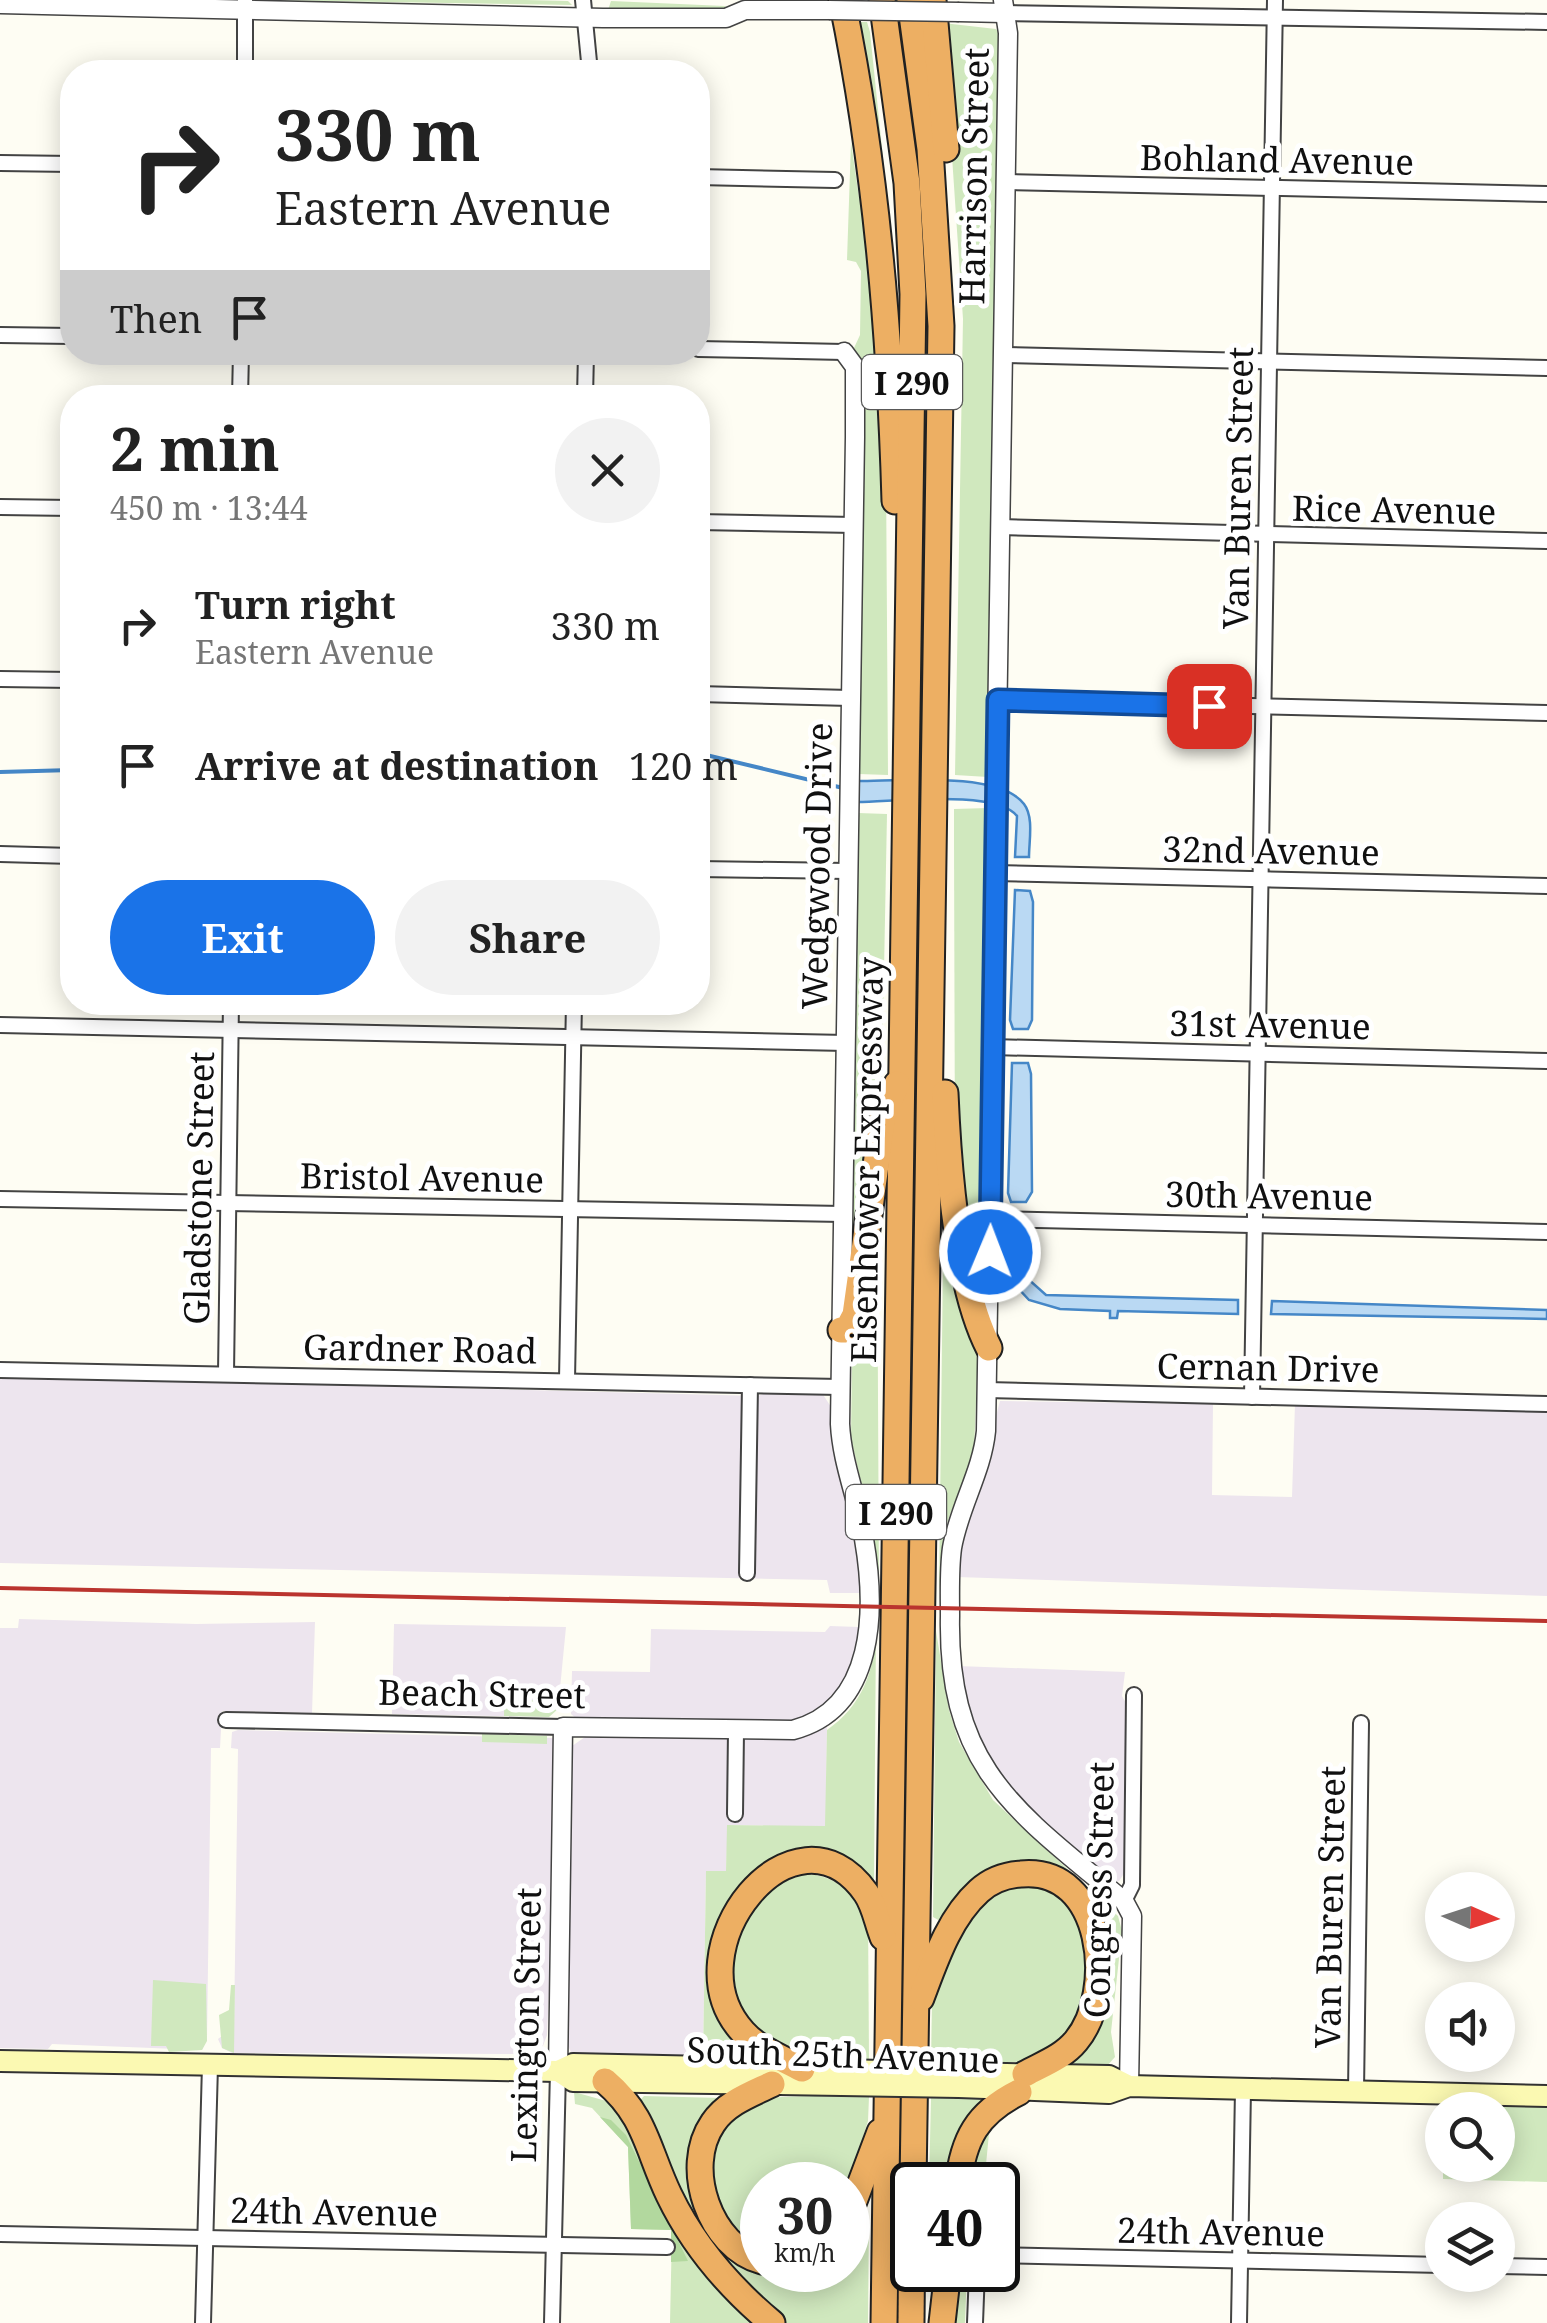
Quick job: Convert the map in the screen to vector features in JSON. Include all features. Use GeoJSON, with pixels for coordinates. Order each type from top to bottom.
{"type":"FeatureCollection","features":[{"type":"Feature","properties":{"kind":"highway","name":"Eisenhower Expressway"},"geometry":{"type":"LineString","coordinates":[[882,0],[907,183],[913,294],[884,2323]]}},
{"type":"Feature","properties":{"kind":"highway","name":"Eisenhower Expressway"},"geometry":{"type":"LineString","coordinates":[[910,0],[937,223],[941,326],[913,2162]]}},
{"type":"Feature","properties":{"kind":"highway"},"geometry":{"type":"LineString","coordinates":[[933,0],[948,172],[937,223]]}},
{"type":"Feature","properties":{"kind":"highway"},"geometry":{"type":"LineString","coordinates":[[835,5],[880,229],[890,337],[896,662],[908,698]]}},
{"type":"Feature","properties":{"kind":"highway"},"geometry":{"type":"LineString","coordinates":[[931,991],[944,1044],[947,1134],[960,1228],[975,1315],[989,1348]]}},
{"type":"Feature","properties":{"kind":"highway"},"geometry":{"type":"LineString","coordinates":[[841,1330],[847,1330],[855,1315],[883,1116],[903,1070]]}},
{"type":"Feature","properties":{"kind":"highway"},"geometry":{"type":"LineString","coordinates":[[802,2070],[754,2042],[727,2005],[722,1988],[723,1949],[746,1896],[783,1867],[812,1862],[837,1868],[865,1892],[889,1954]]}},
{"type":"Feature","properties":{"kind":"highway"},"geometry":{"type":"LineString","coordinates":[[916,2012],[950,1928],[978,1891],[990,1882],[1017,1874],[1046,1876],[1062,1884],[1080,1902],[1092,1925],[1098,1950],[1097,1992],[1090,2016],[1074,2045],[988,2110],[970,2132],[963,2162]]}},
{"type":"Feature","properties":{"kind":"highway"},"geometry":{"type":"LineString","coordinates":[[605,2081],[638,2114],[670,2197],[696,2240],[728,2282],[772,2323]]}},
{"type":"Feature","properties":{"kind":"highway"},"geometry":{"type":"LineString","coordinates":[[740,2252],[719,2231],[704,2189],[701,2156],[705,2138],[720,2113],[772,2084]]}},
{"type":"Feature","properties":{"kind":"highway"},"geometry":{"type":"LineString","coordinates":[[869,2162],[886,2119]]}},
{"type":"Feature","properties":{"kind":"highway"},"geometry":{"type":"LineString","coordinates":[[911,2292],[911,2323]]}},
{"type":"Feature","properties":{"kind":"highway"},"geometry":{"type":"LineString","coordinates":[[942,2323],[946,2292]]}},
{"type":"Feature","properties":{"kind":"main road","name":"South 25th Avenue"},"geometry":{"type":"LineString","coordinates":[[0,2061],[558,2071],[574,2064],[802,2070],[842,2077]]}},
{"type":"Feature","properties":{"kind":"main road","name":"South 25th Avenue"},"geometry":{"type":"LineString","coordinates":[[558,2071],[573,2081],[772,2084],[842,2077],[1022,2083],[1109,2076],[1129,2086],[1547,2096]]}},
{"type":"Feature","properties":{"kind":"street"},"geometry":{"type":"LineString","coordinates":[[726,0],[746,10]]}},
{"type":"Feature","properties":{"kind":"street","name":"Van Buren Street"},"geometry":{"type":"LineString","coordinates":[[1252,1397],[1275,0]]}},
{"type":"Feature","properties":{"kind":"street"},"geometry":{"type":"LineString","coordinates":[[0,4],[584,9],[726,18],[746,10],[835,5],[959,12],[1003,6],[1547,22]]}},
{"type":"Feature","properties":{"kind":"street"},"geometry":{"type":"LineString","coordinates":[[245,5],[245,60]]}},
{"type":"Feature","properties":{"kind":"street","name":"Harrison Street"},"geometry":{"type":"LineString","coordinates":[[1003,6],[1008,33],[989,1348],[984,1450],[956,1531],[951,1560],[950,1653],[961,1715],[986,1771],[1012,1806],[1124,1900]]}},
{"type":"Feature","properties":{"kind":"street"},"geometry":{"type":"LineString","coordinates":[[584,9],[589,60]]}},
{"type":"Feature","properties":{"kind":"street"},"geometry":{"type":"LineString","coordinates":[[0,163],[60,164]]}},
{"type":"Feature","properties":{"kind":"street"},"geometry":{"type":"LineString","coordinates":[[710,177],[835,180]]}},
{"type":"Feature","properties":{"kind":"street","name":"Bohland Avenue"},"geometry":{"type":"LineString","coordinates":[[1006,182],[1547,194]]}},
{"type":"Feature","properties":{"kind":"street"},"geometry":{"type":"LineString","coordinates":[[0,335],[60,336]]}},
{"type":"Feature","properties":{"kind":"street"},"geometry":{"type":"LineString","coordinates":[[710,349],[844,352]]}},
{"type":"Feature","properties":{"kind":"street","name":"Wedgwood Drive"},"geometry":{"type":"LineString","coordinates":[[840,1387],[855,367],[850,355],[844,352]]}},
{"type":"Feature","properties":{"kind":"street"},"geometry":{"type":"LineString","coordinates":[[1003,355],[1547,368]]}},
{"type":"Feature","properties":{"kind":"street"},"geometry":{"type":"LineString","coordinates":[[0,506],[60,508]]}},
{"type":"Feature","properties":{"kind":"street"},"geometry":{"type":"LineString","coordinates":[[710,522],[854,526]]}},
{"type":"Feature","properties":{"kind":"street","name":"Rice Avenue"},"geometry":{"type":"LineString","coordinates":[[1000,527],[1547,542]]}},
{"type":"Feature","properties":{"kind":"street"},"geometry":{"type":"LineString","coordinates":[[0,678],[60,680]]}},
{"type":"Feature","properties":{"kind":"street"},"geometry":{"type":"LineString","coordinates":[[710,694],[850,698]]}},
{"type":"Feature","properties":{"kind":"street"},"geometry":{"type":"LineString","coordinates":[[998,700],[1547,714]]}},
{"type":"Feature","properties":{"kind":"street"},"geometry":{"type":"LineString","coordinates":[[0,854],[60,856]]}},
{"type":"Feature","properties":{"kind":"street"},"geometry":{"type":"LineString","coordinates":[[710,869],[848,871]]}},
{"type":"Feature","properties":{"kind":"street","name":"32nd Avenue"},"geometry":{"type":"LineString","coordinates":[[994,872],[1547,886]]}},
{"type":"Feature","properties":{"kind":"street","name":"Gladstone Street"},"geometry":{"type":"LineString","coordinates":[[226,1374],[231,1015]]}},
{"type":"Feature","properties":{"kind":"street"},"geometry":{"type":"LineString","coordinates":[[567,1380],[574,1015]]}},
{"type":"Feature","properties":{"kind":"street"},"geometry":{"type":"LineString","coordinates":[[0,1025],[846,1043]]}},
{"type":"Feature","properties":{"kind":"street","name":"31st Avenue"},"geometry":{"type":"LineString","coordinates":[[992,1047],[1547,1061]]}},
{"type":"Feature","properties":{"kind":"street","name":"Bristol Avenue"},"geometry":{"type":"LineString","coordinates":[[0,1199],[842,1214]]}},
{"type":"Feature","properties":{"kind":"street","name":"30th Avenue"},"geometry":{"type":"LineString","coordinates":[[990,1219],[1547,1232]]}},
{"type":"Feature","properties":{"kind":"street","name":"Gardner Road"},"geometry":{"type":"LineString","coordinates":[[0,1370],[840,1387]]}},
{"type":"Feature","properties":{"kind":"street"},"geometry":{"type":"LineString","coordinates":[[747,1573],[750,1386]]}},
{"type":"Feature","properties":{"kind":"street","name":"Beach Street"},"geometry":{"type":"LineString","coordinates":[[226,1720],[736,1732],[792,1730],[812,1724],[841,1704],[862,1667],[866,1556],[842,1451],[840,1387]]}},
{"type":"Feature","properties":{"kind":"street","name":"Cernan Drive"},"geometry":{"type":"LineString","coordinates":[[987,1390],[1547,1404]]}},
{"type":"Feature","properties":{"kind":"street","name":"Congress Street"},"geometry":{"type":"LineString","coordinates":[[1129,2086],[1132,1916],[1124,1900],[1132,1885],[1134,1695]]}},
{"type":"Feature","properties":{"kind":"street","name":"Van Buren Street"},"geometry":{"type":"LineString","coordinates":[[1356,2092],[1361,1723]]}},
{"type":"Feature","properties":{"kind":"street","name":"Lexington Street"},"geometry":{"type":"LineString","coordinates":[[552,2323],[564,1727]]}},
{"type":"Feature","properties":{"kind":"street"},"geometry":{"type":"LineString","coordinates":[[735,1814],[736,1732]]}},
{"type":"Feature","properties":{"kind":"street"},"geometry":{"type":"LineString","coordinates":[[203,2323],[210,2064]]}},
{"type":"Feature","properties":{"kind":"street"},"geometry":{"type":"LineString","coordinates":[[1239,2323],[1243,2089]]}},
{"type":"Feature","properties":{"kind":"street","name":"24th Avenue"},"geometry":{"type":"LineString","coordinates":[[0,2234],[667,2247]]}},
{"type":"Feature","properties":{"kind":"street","name":"24th Avenue"},"geometry":{"type":"LineString","coordinates":[[1020,2256],[1425,2265]]}},
{"type":"Feature","properties":{"kind":"street"},"geometry":{"type":"LineString","coordinates":[[1515,2266],[1547,2267]]}},
{"type":"Feature","properties":{"kind":"street"},"geometry":{"type":"LineString","coordinates":[[975,2323],[976,2292]]}},
{"type":"Feature","properties":{"kind":"shaded area"},"geometry":{"type":"Polygon","coordinates":[[[0,1376],[758,1396],[767,1392],[822,1393],[833,1410],[860,1557],[860,1593],[830,1593],[827,1580],[0,1563],[0,1376]]]}},
{"type":"Feature","properties":{"kind":"shaded area"},"geometry":{"type":"Polygon","coordinates":[[[1000,1401],[1213,1404],[1212,1495],[1292,1497],[1295,1404],[1547,1409],[1547,1596],[957,1577],[958,1558],[1000,1401]]]}},
{"type":"Feature","properties":{"kind":"shaded area"},"geometry":{"type":"Polygon","coordinates":[[[19,1619],[196,1624],[315,1622],[312,1713],[222,1711],[220,1748],[211,1748],[207,2039],[202,2050],[52,2044],[48,2049],[0,2048],[0,1628],[18,1628],[19,1619]]]}},
{"type":"Feature","properties":{"kind":"shaded area"},"geometry":{"type":"Polygon","coordinates":[[[394,1624],[566,1627],[558,1709],[547,1717],[392,1714],[394,1624]]]}},
{"type":"Feature","properties":{"kind":"shaded area"},"geometry":{"type":"Polygon","coordinates":[[[830,1626],[859,1627],[857,1658],[828,1706],[789,1724],[578,1720],[571,1714],[572,1671],[650,1672],[651,1629],[825,1632],[830,1626]]]}},
{"type":"Feature","properties":{"kind":"shaded area"},"geometry":{"type":"Polygon","coordinates":[[[958,1666],[1125,1672],[1122,1696],[1128,1707],[1127,1869],[1119,1881],[1114,1883],[1031,1815],[992,1769],[970,1721],[958,1666]]]}},
{"type":"Feature","properties":{"kind":"shaded area"},"geometry":{"type":"Polygon","coordinates":[[[827,1724],[826,1827],[728,1825],[726,1871],[706,1872],[703,2061],[573,2056],[566,2042],[572,1746],[588,1735],[810,1732],[827,1724]]]}},
{"type":"Feature","properties":{"kind":"shaded area"},"geometry":{"type":"Polygon","coordinates":[[[232,1732],[554,1738],[555,1861],[547,2035],[540,2054],[232,2053],[222,2048],[218,2039],[234,2027],[238,1749],[231,1748],[232,1732]]]}},
{"type":"Feature","properties":{"kind":"green space"},"geometry":{"type":"Polygon","coordinates":[[[263,0],[525,0],[568,1],[572,5],[263,0]]]}},
{"type":"Feature","properties":{"kind":"green space"},"geometry":{"type":"Polygon","coordinates":[[[611,1],[725,6],[728,9],[608,10],[611,1]]]}},
{"type":"Feature","properties":{"kind":"green space"},"geometry":{"type":"Polygon","coordinates":[[[857,22],[867,22],[870,32],[892,245],[857,22]]]}},
{"type":"Feature","properties":{"kind":"green space"},"geometry":{"type":"Polygon","coordinates":[[[943,23],[996,29],[1000,35],[988,777],[955,775],[963,319],[943,23]]]}},
{"type":"Feature","properties":{"kind":"green space"},"geometry":{"type":"Polygon","coordinates":[[[851,142],[859,197],[866,209],[886,471],[888,775],[859,774],[862,371],[854,348],[860,335],[861,271],[856,262],[847,260],[851,142]]]}},
{"type":"Feature","properties":{"kind":"green space"},"geometry":{"type":"Polygon","coordinates":[[[988,808],[982,1307],[955,1163],[954,809],[988,808]]]}},
{"type":"Feature","properties":{"kind":"green space"},"geometry":{"type":"Polygon","coordinates":[[[858,813],[887,814],[882,1076],[851,1312],[858,813]]]}},
{"type":"Feature","properties":{"kind":"green space"},"geometry":{"type":"Polygon","coordinates":[[[944,1176],[978,1349],[974,1452],[945,1528],[939,1592],[944,1176]]]}},
{"type":"Feature","properties":{"kind":"green space"},"geometry":{"type":"Polygon","coordinates":[[[877,1201],[879,1591],[876,1549],[851,1438],[852,1351],[863,1325],[877,1201]]]}},
{"type":"Feature","properties":{"kind":"green space"},"geometry":{"type":"Polygon","coordinates":[[[876,1630],[874,1884],[867,1886],[783,1862],[716,1965],[765,2058],[703,2060],[706,1871],[726,1871],[727,1825],[825,1826],[827,1730],[849,1710],[864,1686],[873,1659],[876,1630]]]}},
{"type":"Feature","properties":{"kind":"green space"},"geometry":{"type":"Polygon","coordinates":[[[936,1631],[949,1710],[959,1742],[993,1800],[1118,1916],[1122,1931],[1111,2032],[1115,2057],[1106,2067],[1049,2067],[1062,2060],[1103,1941],[1034,1867],[942,1922],[933,1917],[936,1631]]]}},
{"type":"Feature","properties":{"kind":"green space"},"geometry":{"type":"Polygon","coordinates":[[[504,1700],[558,1701],[558,1709],[549,1717],[504,1716],[504,1700]]]}},
{"type":"Feature","properties":{"kind":"green space"},"geometry":{"type":"Polygon","coordinates":[[[482,1734],[547,1736],[547,1744],[482,1742],[482,1734]]]}},
{"type":"Feature","properties":{"kind":"green space"},"geometry":{"type":"Polygon","coordinates":[[[799,1873],[822,1876],[839,1884],[868,1914],[869,2061],[827,2063],[759,2039],[732,1990],[730,1971],[738,1930],[771,1884],[799,1873]]]}},
{"type":"Feature","properties":{"kind":"green space"},"geometry":{"type":"Polygon","coordinates":[[[1039,1883],[1066,1898],[1085,1928],[1089,1987],[1069,2037],[1030,2061],[970,2065],[931,2062],[932,2002],[944,1964],[972,1911],[999,1888],[1039,1883]]]}},
{"type":"Feature","properties":{"kind":"green space"},"geometry":{"type":"Polygon","coordinates":[[[153,1980],[206,1984],[207,2041],[202,2050],[169,2052],[166,2046],[151,2046],[153,1980]]]}},
{"type":"Feature","properties":{"kind":"green space"},"geometry":{"type":"Polygon","coordinates":[[[231,1985],[235,1985],[234,2053],[222,2048],[219,2015],[229,2010],[231,1985]]]}},
{"type":"Feature","properties":{"kind":"green space"},"geometry":{"type":"Polygon","coordinates":[[[574,2092],[610,2102],[638,2129],[763,2323],[670,2323],[672,2230],[631,2229],[628,2147],[592,2108],[575,2104],[574,2092]]]}},
{"type":"Feature","properties":{"kind":"green space"},"geometry":{"type":"Polygon","coordinates":[[[644,2096],[722,2098],[700,2195],[740,2243],[740,2282],[710,2252],[637,2103],[644,2096]]]}},
{"type":"Feature","properties":{"kind":"green space"},"geometry":{"type":"Polygon","coordinates":[[[869,2097],[868,2121],[855,2162],[740,2162],[740,2236],[726,2223],[719,2206],[713,2155],[718,2139],[737,2112],[760,2100],[869,2097]]]}},
{"type":"Feature","properties":{"kind":"green space"},"geometry":{"type":"Polygon","coordinates":[[[931,2098],[986,2098],[990,2103],[963,2162],[930,2162],[931,2098]]]}},
{"type":"Feature","properties":{"kind":"green space"},"geometry":{"type":"Polygon","coordinates":[[[1515,2105],[1547,2106],[1547,2182],[1515,2181],[1515,2105]]]}},
{"type":"Feature","properties":{"kind":"green space"},"geometry":{"type":"Polygon","coordinates":[[[991,2113],[986,2162],[972,2162],[991,2113]]]}},
{"type":"Feature","properties":{"kind":"green space"},"geometry":{"type":"Polygon","coordinates":[[[600,2117],[611,2120],[626,2135],[688,2261],[671,2262],[671,2230],[631,2229],[628,2147],[600,2117]]]}},
{"type":"Feature","properties":{"kind":"green space"},"geometry":{"type":"Polygon","coordinates":[[[749,2292],[868,2292],[868,2323],[780,2323],[749,2292]]]}},
{"type":"Feature","properties":{"kind":"green space"},"geometry":{"type":"Polygon","coordinates":[[[951,2292],[966,2292],[965,2323],[947,2323],[951,2292]]]}},
{"type":"Feature","properties":{"kind":"water"},"geometry":{"type":"Polygon","coordinates":[[[858,781],[971,782],[1011,794],[1024,804],[1029,816],[1029,857],[1015,857],[1017,816],[1006,808],[967,800],[858,802],[858,781]]]}},
{"type":"Feature","properties":{"kind":"water"},"geometry":{"type":"Polygon","coordinates":[[[1015,890],[1030,891],[1033,902],[1032,1020],[1028,1029],[1013,1029],[1010,1020],[1015,890]]]}},
{"type":"Feature","properties":{"kind":"water"},"geometry":{"type":"Polygon","coordinates":[[[1012,1063],[1028,1063],[1031,1074],[1032,1192],[1026,1202],[1011,1202],[1008,1193],[1012,1063]]]}},
{"type":"Feature","properties":{"kind":"water"},"geometry":{"type":"Polygon","coordinates":[[[1010,1236],[1025,1236],[1028,1279],[1046,1295],[1238,1300],[1238,1314],[1118,1311],[1117,1318],[1110,1318],[1110,1311],[1060,1309],[1029,1300],[1017,1287],[1010,1236]]]}},
{"type":"Feature","properties":{"kind":"water"},"geometry":{"type":"Polygon","coordinates":[[[1272,1301],[1547,1310],[1547,1319],[1271,1314],[1272,1301]]]}},
{"type":"Feature","properties":{"kind":"waterway"},"geometry":{"type":"LineString","coordinates":[[710,756],[843,788]]}},
{"type":"Feature","properties":{"kind":"waterway"},"geometry":{"type":"LineString","coordinates":[[0,772],[60,770]]}},
{"type":"Feature","properties":{"kind":"railway"},"geometry":{"type":"LineString","coordinates":[[0,1588],[1547,1621]]}},
{"type":"Feature","properties":{"kind":"route"},"geometry":{"type":"LineString","coordinates":[[990,1252],[998,700],[1209,706]]}}]}
